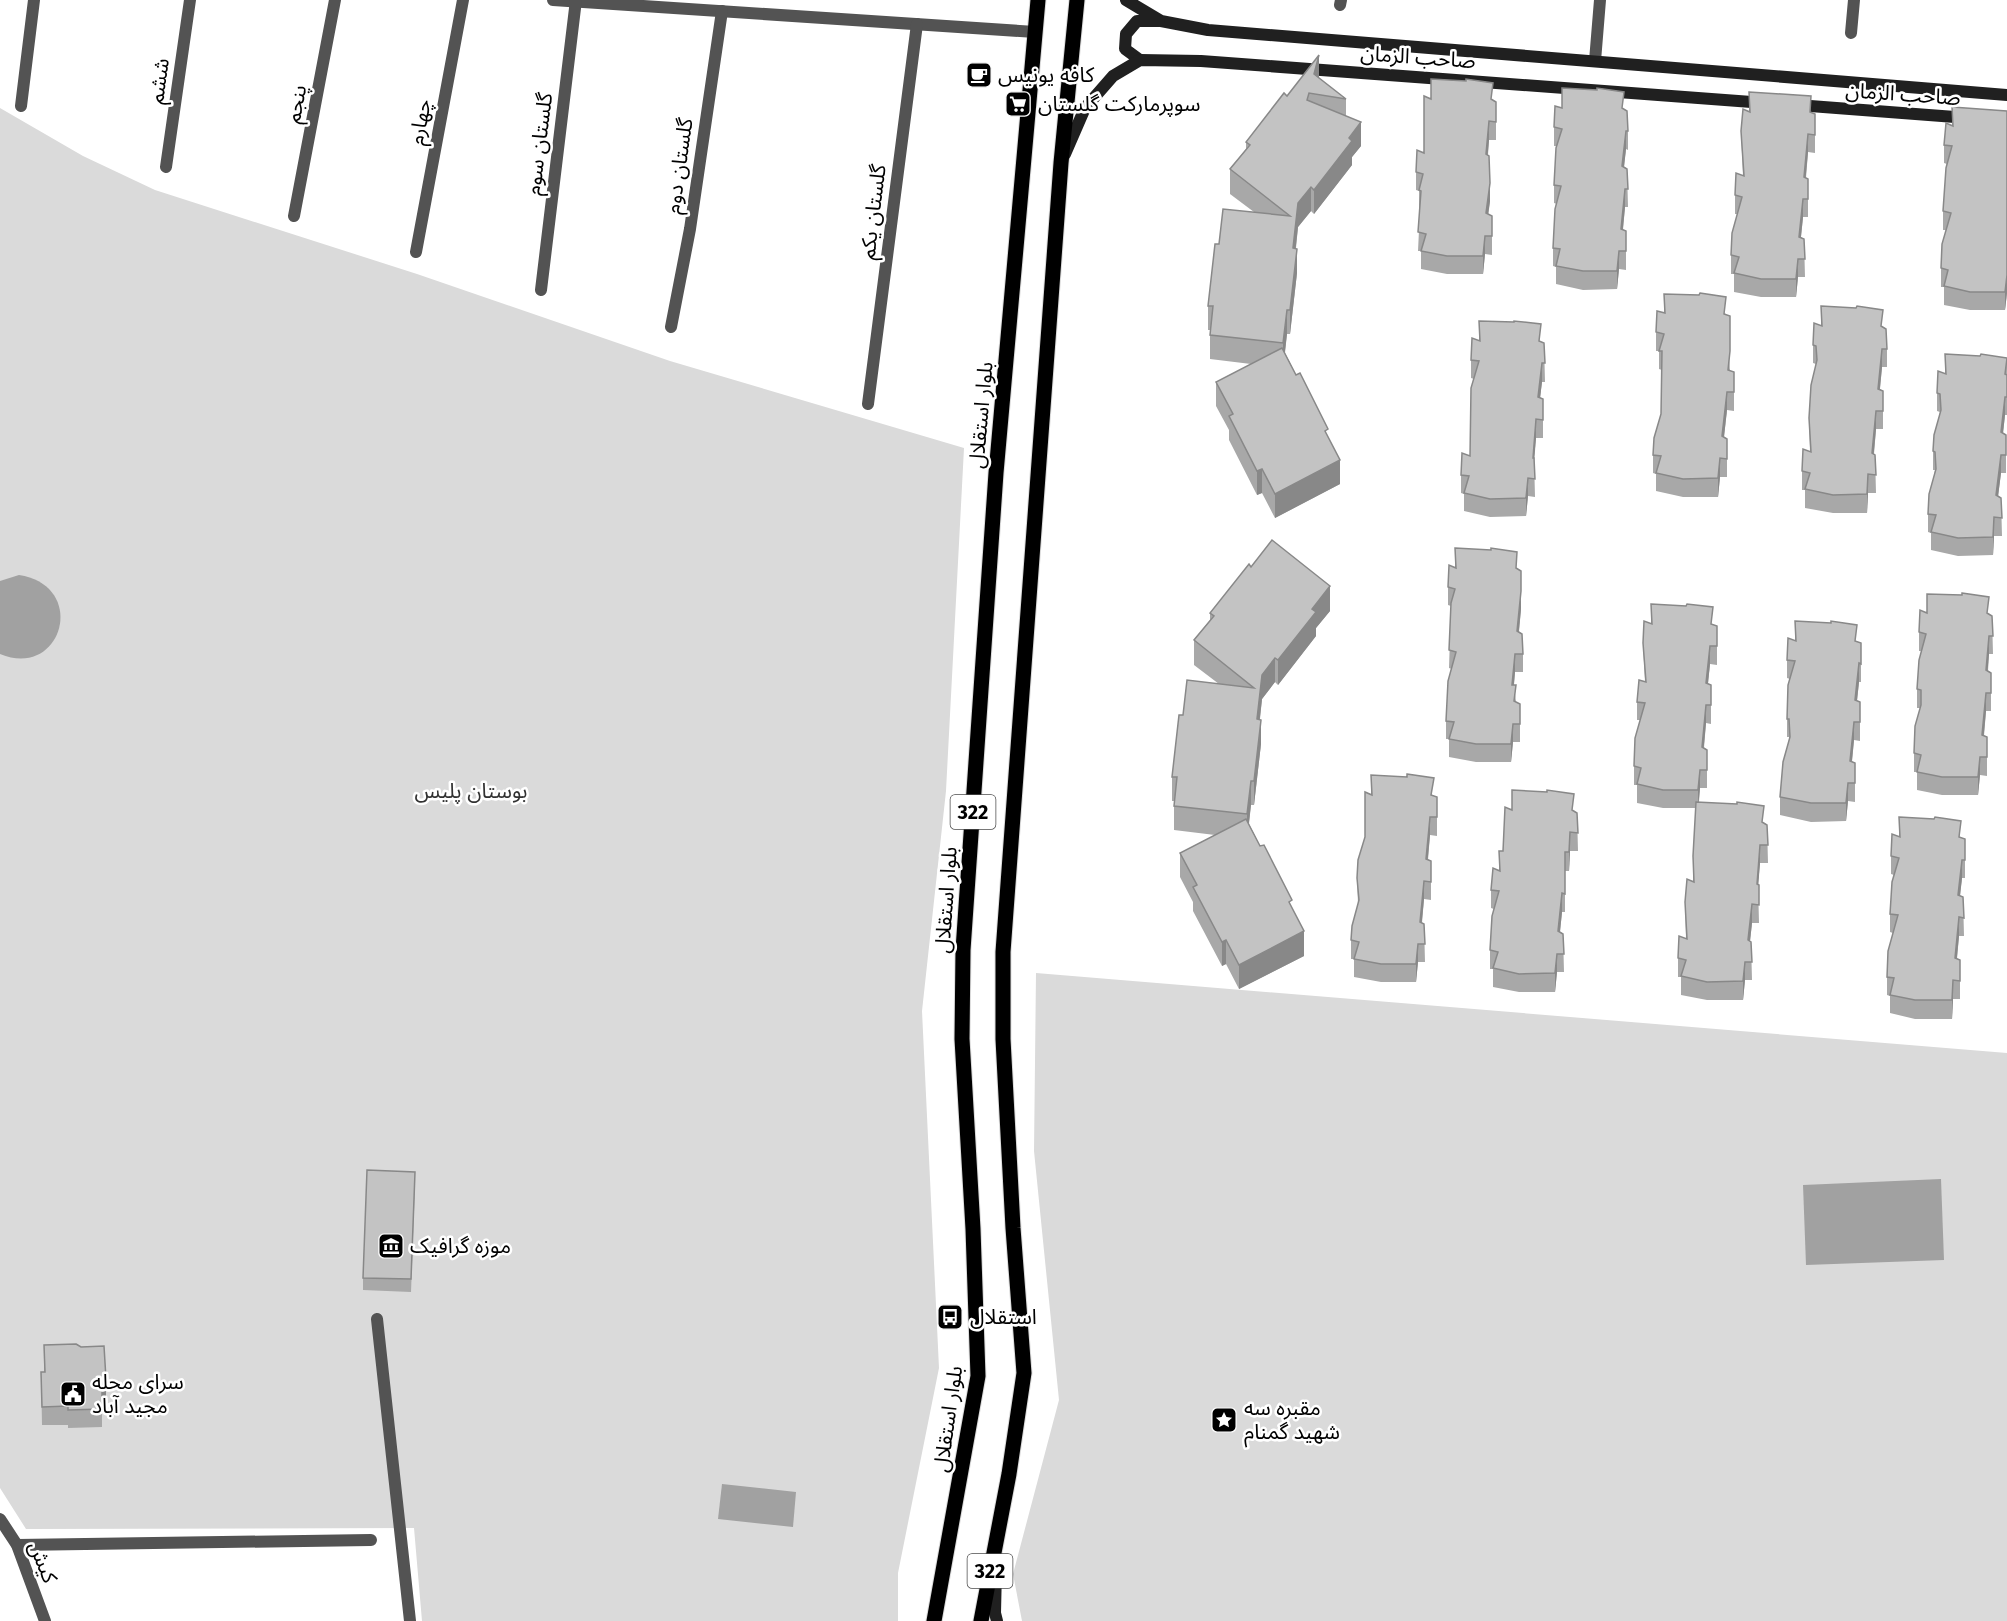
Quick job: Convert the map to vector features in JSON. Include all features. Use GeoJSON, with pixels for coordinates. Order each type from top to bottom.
{"type":"FeatureCollection","features":[{"type":"Feature","properties":{"kind":"main road","name":"بلوار استقلال"},"geometry":{"type":"LineString","coordinates":[[934,1621],[978,1376],[963,1039],[963,950],[996,474],[1038,0]]}},
{"type":"Feature","properties":{"kind":"main road","name":"322"},"geometry":{"type":"LineString","coordinates":[[981,1621],[1024,1373],[1013,1228],[1003,1039],[1003,952],[1060,163],[1077,0]]}},
{"type":"Feature","properties":{"kind":"main road","name":"صاحب الزمان"},"geometry":{"type":"LineString","coordinates":[[1126,0],[1161,21],[1208,30],[2007,95]]}},
{"type":"Feature","properties":{"kind":"main road"},"geometry":{"type":"LineString","coordinates":[[1060,163],[1085,108],[1113,76],[1140,60],[1125,49],[1126,34],[1137,21],[1161,21]]}},
{"type":"Feature","properties":{"kind":"main road","name":"صاحب الزمان"},"geometry":{"type":"LineString","coordinates":[[1140,60],[1201,61],[1983,119]]}},
{"type":"Feature","properties":{"kind":"main road"},"geometry":{"type":"LineString","coordinates":[[997,1621],[995,1613],[999,1520]]}},
{"type":"Feature","properties":{"kind":"street"},"geometry":{"type":"LineString","coordinates":[[21,106],[34,0]]}},
{"type":"Feature","properties":{"kind":"street","name":"ششم"},"geometry":{"type":"LineString","coordinates":[[166,167],[190,0]]}},
{"type":"Feature","properties":{"kind":"street","name":"پنجم"},"geometry":{"type":"LineString","coordinates":[[294,216],[335,0]]}},
{"type":"Feature","properties":{"kind":"street","name":"چهارم"},"geometry":{"type":"LineString","coordinates":[[416,252],[463,0]]}},
{"type":"Feature","properties":{"kind":"street"},"geometry":{"type":"LineString","coordinates":[[554,0],[1035,32]]}},
{"type":"Feature","properties":{"kind":"street"},"geometry":{"type":"LineString","coordinates":[[1595,61],[1600,0]]}},
{"type":"Feature","properties":{"kind":"street"},"geometry":{"type":"LineString","coordinates":[[1851,33],[1854,0]]}},
{"type":"Feature","properties":{"kind":"street","name":"گلستان سوم"},"geometry":{"type":"LineString","coordinates":[[541,290],[576,1]]}},
{"type":"Feature","properties":{"kind":"street","name":"گلستان دوم"},"geometry":{"type":"LineString","coordinates":[[671,327],[690,230],[722,11]]}},
{"type":"Feature","properties":{"kind":"street","name":"گلستان یکم"},"geometry":{"type":"LineString","coordinates":[[868,404],[917,24]]}},
{"type":"Feature","properties":{"kind":"street"},"geometry":{"type":"LineString","coordinates":[[377,1319],[410,1621]]}},
{"type":"Feature","properties":{"kind":"street","name":"کیش"},"geometry":{"type":"LineString","coordinates":[[0,1519],[17,1545],[45,1621]]}},
{"type":"Feature","properties":{"kind":"street"},"geometry":{"type":"LineString","coordinates":[[17,1545],[370,1540]]}},
{"type":"Feature","properties":{"kind":"green space","name":"بوستان پلیس"},"geometry":{"type":"Polygon","coordinates":[[[0,108],[83,156],[155,190],[417,274],[670,361],[964,448],[946,791],[922,1011],[939,1368],[898,1573],[898,1621],[422,1621],[414,1528],[26,1529],[0,1488],[0,108]]]}},
{"type":"Feature","properties":{"kind":"green space"},"geometry":{"type":"Polygon","coordinates":[[[1036,973],[2007,1053],[2007,1621],[1022,1621],[1013,1574],[1059,1400],[1034,1151],[1036,973]]]}},
{"type":"Feature","properties":{"kind":"shaded area"},"geometry":{"type":"Polygon","coordinates":[[[19,575],[41,583],[54,596],[60,612],[59,628],[52,643],[39,654],[21,659],[0,654],[0,581],[19,575]]]}},
{"type":"Feature","properties":{"kind":"shaded area"},"geometry":{"type":"Polygon","coordinates":[[[1941,1179],[1944,1260],[1806,1265],[1803,1185],[1941,1179]]]}},
{"type":"Feature","properties":{"kind":"shaded area"},"geometry":{"type":"Polygon","coordinates":[[[722,1484],[796,1492],[793,1527],[718,1519],[722,1484]]]}},
{"type":"Feature","properties":{"kind":"building"},"geometry":{"type":"Polygon","coordinates":[[[1319,55],[1314,74],[1346,99],[1309,93],[1307,100],[1361,122],[1349,138],[1352,141],[1314,190],[1311,187],[1298,203],[1293,248],[1297,249],[1290,310],[1287,310],[1283,343],[1210,335],[1213,306],[1208,306],[1215,244],[1219,244],[1223,209],[1290,216],[1230,169],[1250,145],[1246,142],[1284,93],[1287,96],[1319,55]]]}},
{"type":"Feature","properties":{"kind":"building"},"geometry":{"type":"Polygon","coordinates":[[[1431,79],[1466,81],[1466,79],[1493,83],[1491,99],[1496,102],[1496,122],[1489,121],[1486,154],[1489,156],[1490,183],[1486,213],[1492,216],[1492,236],[1485,236],[1483,256],[1447,256],[1421,251],[1426,234],[1418,232],[1421,191],[1419,190],[1423,174],[1416,172],[1417,150],[1424,153],[1424,96],[1431,99],[1431,79]]]}},
{"type":"Feature","properties":{"kind":"building"},"geometry":{"type":"Polygon","coordinates":[[[1562,88],[1597,90],[1597,88],[1624,92],[1622,108],[1627,111],[1628,131],[1626,131],[1622,166],[1627,169],[1628,189],[1625,189],[1621,229],[1626,231],[1626,251],[1619,251],[1617,271],[1583,271],[1556,266],[1560,249],[1553,248],[1555,209],[1561,186],[1554,185],[1556,148],[1562,129],[1554,127],[1555,106],[1562,108],[1562,88]]]}},
{"type":"Feature","properties":{"kind":"building"},"geometry":{"type":"Polygon","coordinates":[[[1749,92],[1811,96],[1810,112],[1815,114],[1815,135],[1808,134],[1804,177],[1808,179],[1808,199],[1803,199],[1799,237],[1804,239],[1805,259],[1798,259],[1796,279],[1761,279],[1734,273],[1739,257],[1731,255],[1732,233],[1742,197],[1735,195],[1736,173],[1744,176],[1741,131],[1743,109],[1750,112],[1749,92]]]}},
{"type":"Feature","properties":{"kind":"building"},"geometry":{"type":"Polygon","coordinates":[[[1952,107],[2007,111],[2007,275],[2005,292],[1970,292],[1944,286],[1948,270],[1941,268],[1942,244],[1951,213],[1943,211],[1946,168],[1952,146],[1944,145],[1946,123],[1953,126],[1952,107]]]}},
{"type":"Feature","properties":{"kind":"building"},"geometry":{"type":"Polygon","coordinates":[[[1700,293],[1726,297],[1724,314],[1730,316],[1728,370],[1734,372],[1734,392],[1727,392],[1722,436],[1727,439],[1727,459],[1720,458],[1718,478],[1683,479],[1656,473],[1661,456],[1653,455],[1654,438],[1661,414],[1662,351],[1659,351],[1664,334],[1656,332],[1657,311],[1665,313],[1664,294],[1699,295],[1700,293]]]}},
{"type":"Feature","properties":{"kind":"building"},"geometry":{"type":"Polygon","coordinates":[[[1821,306],[1856,308],[1857,306],[1883,310],[1881,326],[1886,329],[1887,349],[1882,349],[1878,389],[1883,391],[1883,411],[1876,411],[1872,453],[1875,455],[1876,475],[1868,474],[1867,494],[1833,495],[1805,489],[1810,473],[1802,471],[1803,449],[1811,452],[1809,418],[1811,385],[1817,360],[1816,346],[1813,345],[1814,323],[1822,326],[1821,306]]]}},
{"type":"Feature","properties":{"kind":"building"},"geometry":{"type":"Polygon","coordinates":[[[1479,321],[1541,324],[1539,341],[1544,343],[1545,363],[1542,363],[1538,397],[1543,399],[1543,420],[1536,419],[1533,458],[1535,479],[1528,478],[1526,498],[1490,499],[1464,493],[1469,476],[1461,475],[1462,453],[1470,456],[1471,388],[1479,361],[1471,360],[1472,338],[1480,341],[1479,321]]]}},
{"type":"Feature","properties":{"kind":"building"},"geometry":{"type":"Polygon","coordinates":[[[1282,348],[1296,375],[1300,373],[1328,429],[1325,431],[1340,460],[1275,494],[1262,469],[1257,471],[1229,416],[1233,414],[1216,382],[1282,348]]]}},
{"type":"Feature","properties":{"kind":"building"},"geometry":{"type":"Polygon","coordinates":[[[1945,354],[1980,356],[1981,354],[2007,358],[2005,374],[2007,375],[2007,397],[2005,397],[2001,432],[2006,435],[2006,455],[2001,455],[1996,495],[2001,498],[2002,518],[1994,517],[1993,537],[1958,538],[1931,532],[1936,515],[1928,514],[1929,494],[1936,469],[1935,452],[1933,451],[1934,435],[1941,410],[1940,394],[1937,393],[1938,371],[1946,374],[1945,354]]]}},
{"type":"Feature","properties":{"kind":"building"},"geometry":{"type":"Polygon","coordinates":[[[1272,540],[1330,586],[1312,609],[1316,612],[1278,660],[1275,658],[1262,675],[1257,719],[1261,720],[1254,781],[1251,781],[1247,814],[1174,806],[1177,777],[1172,777],[1179,715],[1183,715],[1187,680],[1254,688],[1194,640],[1214,616],[1210,613],[1249,564],[1251,567],[1272,540]]]}},
{"type":"Feature","properties":{"kind":"building"},"geometry":{"type":"Polygon","coordinates":[[[1455,548],[1491,550],[1491,548],[1517,552],[1516,568],[1521,571],[1521,591],[1517,631],[1522,634],[1523,654],[1515,654],[1512,685],[1516,685],[1514,701],[1520,704],[1520,724],[1513,724],[1511,744],[1476,744],[1449,739],[1454,722],[1446,721],[1448,681],[1456,652],[1449,650],[1451,603],[1455,589],[1448,587],[1449,565],[1456,568],[1455,548]]]}},
{"type":"Feature","properties":{"kind":"building"},"geometry":{"type":"Polygon","coordinates":[[[1962,593],[1989,597],[1987,613],[1992,616],[1993,636],[1989,636],[1986,670],[1991,673],[1991,693],[1986,693],[1982,735],[1987,737],[1987,757],[1980,757],[1978,777],[1942,777],[1917,772],[1921,755],[1914,753],[1915,726],[1921,705],[1921,690],[1917,689],[1919,660],[1926,634],[1919,632],[1920,610],[1927,613],[1927,594],[1962,595],[1962,593]]]}},
{"type":"Feature","properties":{"kind":"building"},"geometry":{"type":"Polygon","coordinates":[[[1651,604],[1713,607],[1711,624],[1717,626],[1717,646],[1710,646],[1706,683],[1711,685],[1711,705],[1706,705],[1702,747],[1707,750],[1707,770],[1700,770],[1698,790],[1663,790],[1637,784],[1641,768],[1634,766],[1635,738],[1645,703],[1637,702],[1639,680],[1646,682],[1644,621],[1652,624],[1651,604]]]}},
{"type":"Feature","properties":{"kind":"building"},"geometry":{"type":"Polygon","coordinates":[[[1795,621],[1831,623],[1831,621],[1857,625],[1855,641],[1861,643],[1861,664],[1859,663],[1855,700],[1860,702],[1860,722],[1854,722],[1850,761],[1855,763],[1855,783],[1848,783],[1846,803],[1811,803],[1780,797],[1783,762],[1790,737],[1789,719],[1787,719],[1788,685],[1795,661],[1787,660],[1788,638],[1796,641],[1795,621]]]}},
{"type":"Feature","properties":{"kind":"building"},"geometry":{"type":"Polygon","coordinates":[[[1407,774],[1434,778],[1431,795],[1437,797],[1437,817],[1430,817],[1426,859],[1431,861],[1431,882],[1424,881],[1420,922],[1424,924],[1425,944],[1418,944],[1416,964],[1381,964],[1354,959],[1359,942],[1351,940],[1359,900],[1358,860],[1365,837],[1365,792],[1372,795],[1371,775],[1407,777],[1407,774]]]}},
{"type":"Feature","properties":{"kind":"building"},"geometry":{"type":"Polygon","coordinates":[[[1512,790],[1547,792],[1547,790],[1574,794],[1572,810],[1577,813],[1578,833],[1570,832],[1569,852],[1565,852],[1565,894],[1562,893],[1558,931],[1563,934],[1564,954],[1557,954],[1555,973],[1519,974],[1493,968],[1498,952],[1490,950],[1492,916],[1499,891],[1491,890],[1493,868],[1500,871],[1499,851],[1503,851],[1505,807],[1512,810],[1512,790]]]}},
{"type":"Feature","properties":{"kind":"building"},"geometry":{"type":"Polygon","coordinates":[[[1696,802],[1737,804],[1737,802],[1764,806],[1762,822],[1767,825],[1768,845],[1760,845],[1757,884],[1759,885],[1759,905],[1752,904],[1748,940],[1751,942],[1752,962],[1745,962],[1743,981],[1707,982],[1681,976],[1686,960],[1678,958],[1679,936],[1687,939],[1685,902],[1687,879],[1694,882],[1696,802]]]}},
{"type":"Feature","properties":{"kind":"building"},"geometry":{"type":"Polygon","coordinates":[[[1899,817],[1934,819],[1935,817],[1961,821],[1959,837],[1965,839],[1965,860],[1962,860],[1958,895],[1963,897],[1964,918],[1959,917],[1955,958],[1960,960],[1960,981],[1953,980],[1952,1000],[1915,1000],[1890,995],[1894,978],[1887,977],[1888,951],[1898,915],[1890,914],[1892,882],[1899,858],[1891,856],[1892,834],[1900,837],[1899,817]]]}},
{"type":"Feature","properties":{"kind":"building"},"geometry":{"type":"Polygon","coordinates":[[[1246,819],[1260,846],[1264,845],[1292,900],[1289,902],[1304,931],[1239,965],[1226,940],[1222,942],[1193,887],[1197,885],[1180,853],[1246,819]]]}},
{"type":"Feature","properties":{"kind":"building"},"geometry":{"type":"Polygon","coordinates":[[[367,1170],[415,1172],[411,1279],[363,1278],[367,1170]]]}},
{"type":"Feature","properties":{"kind":"building","name":"سرای محله مجید آباد"},"geometry":{"type":"Polygon","coordinates":[[[76,1344],[81,1347],[104,1346],[106,1379],[102,1383],[102,1409],[68,1410],[68,1406],[42,1407],[41,1372],[45,1372],[44,1345],[76,1344]]]}},
{"type":"Feature","properties":{"kind":"place","name":"کافه یونیس"},"geometry":{"type":"Point","coordinates":[979,75]}},
{"type":"Feature","properties":{"kind":"place","name":"سوپرمارکت گلستان"},"geometry":{"type":"Point","coordinates":[1018,104]}},
{"type":"Feature","properties":{"kind":"place","name":"موزه گرافیک"},"geometry":{"type":"Point","coordinates":[391,1246]}},
{"type":"Feature","properties":{"kind":"place","name":"استقلال"},"geometry":{"type":"Point","coordinates":[950,1317]}},
{"type":"Feature","properties":{"kind":"place","name":"سرای محله مجید آباد"},"geometry":{"type":"Point","coordinates":[73,1394]}},
{"type":"Feature","properties":{"kind":"place","name":"مقبره سه شهید گمنام"},"geometry":{"type":"Point","coordinates":[1224,1420]}}]}
